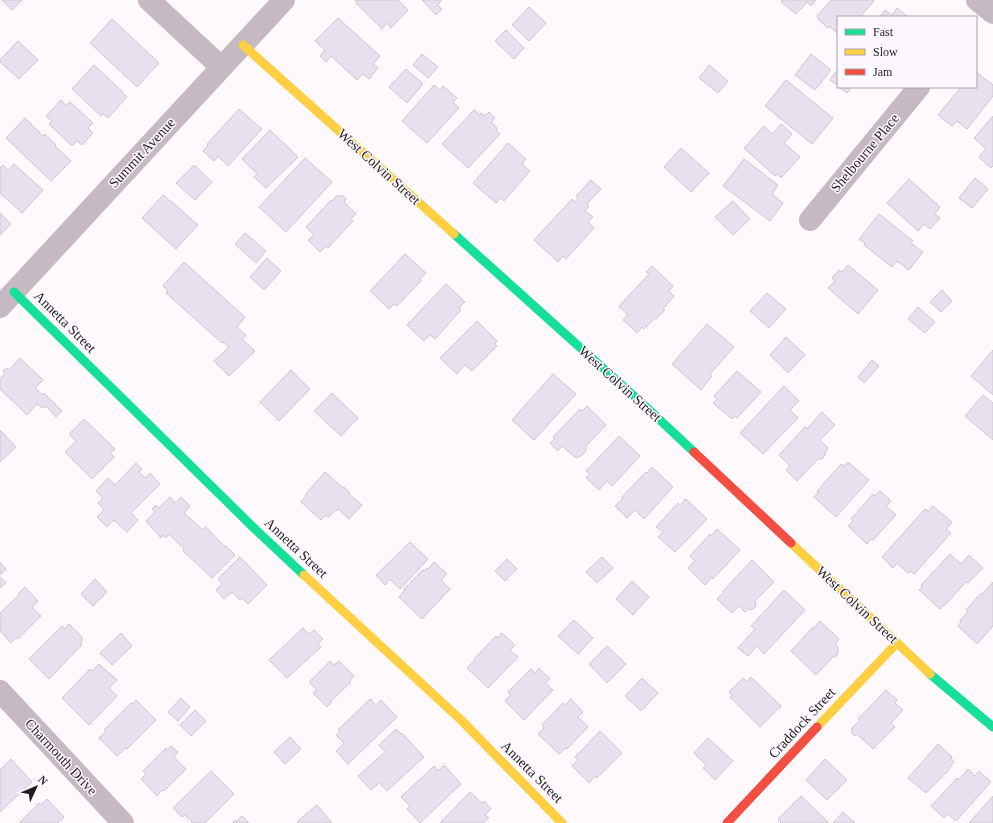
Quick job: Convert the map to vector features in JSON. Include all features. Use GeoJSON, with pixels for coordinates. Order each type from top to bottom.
{"type":"FeatureCollection","features":[{"type":"Feature","properties":{"kind":"street"},"geometry":{"type":"LineString","coordinates":[[148,0],[221,67]]}},
{"type":"Feature","properties":{"kind":"street","name":"Summit Avenue"},"geometry":{"type":"LineString","coordinates":[[7,299],[284,0]]}},
{"type":"Feature","properties":{"kind":"street","name":"West Colvin Street"},"geometry":{"type":"LineString","coordinates":[[242,45],[644,405],[930,674],[993,727]]}},
{"type":"Feature","properties":{"kind":"street","name":"Shelbourne Place"},"geometry":{"type":"LineString","coordinates":[[810,220],[918,88]]}},
{"type":"Feature","properties":{"kind":"street","name":"Annetta Street"},"geometry":{"type":"LineString","coordinates":[[7,299],[461,720],[562,823]]}},
{"type":"Feature","properties":{"kind":"street","name":"Craddock Street"},"geometry":{"type":"LineString","coordinates":[[727,823],[897,643]]}},
{"type":"Feature","properties":{"kind":"street","name":"Charmouth Drive"},"geometry":{"type":"LineString","coordinates":[[0,691],[122,823]]}},
{"type":"Feature","properties":{"kind":"building"},"geometry":{"type":"Polygon","coordinates":[[[2,0],[22,0],[12,10],[2,0]]]}},
{"type":"Feature","properties":{"kind":"building"},"geometry":{"type":"Polygon","coordinates":[[[355,0],[398,0],[408,10],[391,28],[387,23],[382,29],[356,3],[357,2],[355,0]]]}},
{"type":"Feature","properties":{"kind":"building"},"geometry":{"type":"Polygon","coordinates":[[[422,0],[442,0],[437,5],[442,9],[436,15],[422,0]]]}},
{"type":"Feature","properties":{"kind":"building"},"geometry":{"type":"Polygon","coordinates":[[[782,0],[816,0],[811,6],[807,2],[796,14],[781,2],[782,0]]]}},
{"type":"Feature","properties":{"kind":"building"},"geometry":{"type":"Polygon","coordinates":[[[831,0],[874,1],[861,16],[837,16],[837,33],[829,26],[828,28],[818,19],[817,16],[831,0]]]}},
{"type":"Feature","properties":{"kind":"building"},"geometry":{"type":"Polygon","coordinates":[[[529,7],[546,23],[529,41],[512,25],[529,7]]]}},
{"type":"Feature","properties":{"kind":"building"},"geometry":{"type":"Polygon","coordinates":[[[897,8],[907,16],[881,16],[885,10],[892,15],[897,8]]]}},
{"type":"Feature","properties":{"kind":"building"},"geometry":{"type":"Polygon","coordinates":[[[338,18],[380,56],[373,64],[378,68],[369,79],[363,74],[357,80],[331,56],[326,62],[320,56],[325,50],[315,41],[338,18]]]}},
{"type":"Feature","properties":{"kind":"building"},"geometry":{"type":"Polygon","coordinates":[[[112,19],[159,63],[137,87],[90,43],[112,19]]]}},
{"type":"Feature","properties":{"kind":"building"},"geometry":{"type":"Polygon","coordinates":[[[506,30],[524,48],[514,59],[495,41],[506,30]]]}},
{"type":"Feature","properties":{"kind":"building"},"geometry":{"type":"Polygon","coordinates":[[[18,41],[38,60],[19,79],[0,62],[0,60],[18,41]]]}},
{"type":"Feature","properties":{"kind":"building"},"geometry":{"type":"Polygon","coordinates":[[[422,54],[438,67],[428,78],[413,65],[422,54]]]}},
{"type":"Feature","properties":{"kind":"building"},"geometry":{"type":"Polygon","coordinates":[[[811,54],[831,70],[815,90],[795,75],[811,54]]]}},
{"type":"Feature","properties":{"kind":"building"},"geometry":{"type":"Polygon","coordinates":[[[94,65],[127,97],[108,118],[103,114],[101,116],[72,89],[94,65]]]}},
{"type":"Feature","properties":{"kind":"building"},"geometry":{"type":"Polygon","coordinates":[[[709,65],[728,81],[718,93],[699,78],[709,65]]]}},
{"type":"Feature","properties":{"kind":"building"},"geometry":{"type":"Polygon","coordinates":[[[406,69],[423,84],[407,103],[389,87],[406,69]]]}},
{"type":"Feature","properties":{"kind":"building"},"geometry":{"type":"Polygon","coordinates":[[[837,70],[837,85],[830,80],[837,70]]]}},
{"type":"Feature","properties":{"kind":"building"},"geometry":{"type":"Polygon","coordinates":[[[977,73],[993,85],[993,96],[967,129],[957,121],[952,126],[938,115],[960,88],[977,88],[977,73]]]}},
{"type":"Feature","properties":{"kind":"building"},"geometry":{"type":"Polygon","coordinates":[[[786,80],[833,118],[812,144],[765,106],[786,80]]]}},
{"type":"Feature","properties":{"kind":"building"},"geometry":{"type":"Polygon","coordinates":[[[434,85],[440,90],[443,86],[457,98],[453,102],[459,108],[427,143],[402,121],[434,85]]]}},
{"type":"Feature","properties":{"kind":"building"},"geometry":{"type":"Polygon","coordinates":[[[840,88],[851,88],[847,93],[840,88]]]}},
{"type":"Feature","properties":{"kind":"building"},"geometry":{"type":"Polygon","coordinates":[[[61,100],[66,105],[70,102],[93,123],[88,128],[93,133],[82,145],[77,141],[72,146],[49,124],[52,121],[46,116],[61,100]]]}},
{"type":"Feature","properties":{"kind":"building"},"geometry":{"type":"Polygon","coordinates":[[[239,109],[262,129],[228,166],[218,156],[214,161],[203,151],[208,146],[207,144],[239,109]]]}},
{"type":"Feature","properties":{"kind":"building"},"geometry":{"type":"Polygon","coordinates":[[[474,110],[480,115],[481,113],[485,116],[489,112],[495,118],[491,122],[500,134],[468,168],[442,144],[474,110]]]}},
{"type":"Feature","properties":{"kind":"building"},"geometry":{"type":"Polygon","coordinates":[[[993,116],[993,166],[991,168],[979,157],[986,149],[974,138],[993,116]]]}},
{"type":"Feature","properties":{"kind":"building"},"geometry":{"type":"Polygon","coordinates":[[[25,118],[43,136],[45,134],[71,161],[51,181],[6,138],[25,118]]]}},
{"type":"Feature","properties":{"kind":"building"},"geometry":{"type":"Polygon","coordinates":[[[781,124],[792,134],[784,143],[800,157],[781,178],[777,174],[775,176],[744,148],[764,126],[772,134],[781,124]]]}},
{"type":"Feature","properties":{"kind":"building"},"geometry":{"type":"Polygon","coordinates":[[[270,130],[298,157],[266,188],[254,177],[257,174],[242,159],[270,130]]]}},
{"type":"Feature","properties":{"kind":"building"},"geometry":{"type":"Polygon","coordinates":[[[508,143],[526,159],[522,164],[530,171],[504,201],[501,198],[496,203],[473,183],[508,143]]]}},
{"type":"Feature","properties":{"kind":"building"},"geometry":{"type":"Polygon","coordinates":[[[681,148],[709,173],[691,192],[664,167],[681,148]]]}},
{"type":"Feature","properties":{"kind":"building"},"geometry":{"type":"Polygon","coordinates":[[[305,158],[332,182],[286,232],[259,207],[305,158]]]}},
{"type":"Feature","properties":{"kind":"building"},"geometry":{"type":"Polygon","coordinates":[[[744,159],[778,185],[772,194],[783,203],[770,221],[723,186],[744,159]]]}},
{"type":"Feature","properties":{"kind":"building"},"geometry":{"type":"Polygon","coordinates":[[[14,164],[43,190],[22,213],[0,193],[0,168],[3,165],[8,170],[14,164]]]}},
{"type":"Feature","properties":{"kind":"building"},"geometry":{"type":"Polygon","coordinates":[[[194,165],[212,182],[195,200],[176,183],[194,165]]]}},
{"type":"Feature","properties":{"kind":"building"},"geometry":{"type":"Polygon","coordinates":[[[975,178],[988,189],[972,208],[959,198],[975,178]]]}},
{"type":"Feature","properties":{"kind":"building"},"geometry":{"type":"Polygon","coordinates":[[[909,179],[940,207],[935,214],[940,218],[930,229],[924,224],[918,231],[887,203],[909,179]]]}},
{"type":"Feature","properties":{"kind":"building"},"geometry":{"type":"Polygon","coordinates":[[[591,180],[601,189],[587,204],[589,206],[585,211],[593,217],[588,222],[594,228],[566,259],[563,256],[558,262],[534,240],[572,199],[575,202],[578,198],[576,196],[591,180]]]}},
{"type":"Feature","properties":{"kind":"building"},"geometry":{"type":"Polygon","coordinates":[[[163,195],[198,225],[176,249],[142,218],[163,195]]]}},
{"type":"Feature","properties":{"kind":"building"},"geometry":{"type":"Polygon","coordinates":[[[337,195],[340,197],[342,195],[346,199],[344,202],[356,214],[351,219],[353,221],[328,248],[326,246],[320,252],[308,240],[314,235],[306,227],[337,195]]]}},
{"type":"Feature","properties":{"kind":"building"},"geometry":{"type":"Polygon","coordinates":[[[733,201],[750,219],[733,235],[715,217],[733,201]]]}},
{"type":"Feature","properties":{"kind":"building"},"geometry":{"type":"Polygon","coordinates":[[[0,213],[11,224],[0,235],[0,213]]]}},
{"type":"Feature","properties":{"kind":"building"},"geometry":{"type":"Polygon","coordinates":[[[879,214],[913,241],[911,243],[923,252],[909,270],[897,261],[892,267],[864,245],[865,243],[859,239],[879,214]]]}},
{"type":"Feature","properties":{"kind":"building"},"geometry":{"type":"Polygon","coordinates":[[[245,233],[266,251],[256,263],[235,244],[245,233]]]}},
{"type":"Feature","properties":{"kind":"building"},"geometry":{"type":"Polygon","coordinates":[[[405,254],[426,273],[420,279],[421,281],[397,306],[394,304],[389,309],[370,291],[405,254]]]}},
{"type":"Feature","properties":{"kind":"building"},"geometry":{"type":"Polygon","coordinates":[[[267,258],[281,271],[264,290],[250,277],[267,258]]]}},
{"type":"Feature","properties":{"kind":"building"},"geometry":{"type":"Polygon","coordinates":[[[184,262],[245,317],[237,327],[246,335],[242,339],[255,351],[229,376],[214,361],[229,347],[223,342],[222,343],[166,293],[168,291],[163,286],[184,262]]]}},
{"type":"Feature","properties":{"kind":"building"},"geometry":{"type":"Polygon","coordinates":[[[848,265],[878,290],[858,314],[828,288],[835,281],[832,278],[839,270],[842,272],[848,265]]]}},
{"type":"Feature","properties":{"kind":"building"},"geometry":{"type":"Polygon","coordinates":[[[652,266],[673,286],[669,291],[674,296],[663,309],[665,310],[656,319],[655,318],[644,329],[642,327],[637,333],[623,320],[628,315],[619,306],[649,274],[646,272],[652,266]]]}},
{"type":"Feature","properties":{"kind":"building"},"geometry":{"type":"Polygon","coordinates":[[[446,284],[465,302],[459,308],[461,310],[435,339],[430,335],[424,341],[407,325],[446,284]]]}},
{"type":"Feature","properties":{"kind":"building"},"geometry":{"type":"Polygon","coordinates":[[[942,290],[952,301],[941,312],[930,302],[942,290]]]}},
{"type":"Feature","properties":{"kind":"building"},"geometry":{"type":"Polygon","coordinates":[[[767,293],[786,309],[769,328],[750,311],[767,293]]]}},
{"type":"Feature","properties":{"kind":"building"},"geometry":{"type":"Polygon","coordinates":[[[918,307],[935,322],[925,333],[908,319],[918,307]]]}},
{"type":"Feature","properties":{"kind":"building"},"geometry":{"type":"Polygon","coordinates":[[[477,321],[497,341],[495,344],[497,346],[472,371],[465,365],[457,374],[440,358],[477,321]]]}},
{"type":"Feature","properties":{"kind":"building"},"geometry":{"type":"Polygon","coordinates":[[[707,324],[734,347],[710,374],[712,376],[701,390],[672,364],[707,324]]]}},
{"type":"Feature","properties":{"kind":"building"},"geometry":{"type":"Polygon","coordinates":[[[786,337],[805,355],[788,373],[770,355],[786,337]]]}},
{"type":"Feature","properties":{"kind":"building"},"geometry":{"type":"Polygon","coordinates":[[[993,350],[993,395],[971,376],[993,350]]]}},
{"type":"Feature","properties":{"kind":"building"},"geometry":{"type":"Polygon","coordinates":[[[20,358],[43,380],[35,388],[43,395],[44,393],[62,411],[56,417],[47,407],[41,407],[37,404],[27,415],[0,389],[0,379],[5,373],[3,371],[7,368],[9,370],[20,358]]]}},
{"type":"Feature","properties":{"kind":"building"},"geometry":{"type":"Polygon","coordinates":[[[872,360],[879,366],[864,383],[858,377],[872,360]]]}},
{"type":"Feature","properties":{"kind":"building"},"geometry":{"type":"Polygon","coordinates":[[[291,370],[310,389],[279,421],[260,402],[291,370]]]}},
{"type":"Feature","properties":{"kind":"building"},"geometry":{"type":"Polygon","coordinates":[[[737,371],[761,392],[737,418],[735,416],[732,419],[713,403],[717,399],[714,396],[737,371]]]}},
{"type":"Feature","properties":{"kind":"building"},"geometry":{"type":"Polygon","coordinates":[[[553,374],[576,394],[534,440],[512,420],[553,374]]]}},
{"type":"Feature","properties":{"kind":"building"},"geometry":{"type":"Polygon","coordinates":[[[784,386],[799,401],[790,410],[798,418],[763,454],[740,433],[784,386]]]}},
{"type":"Feature","properties":{"kind":"building"},"geometry":{"type":"Polygon","coordinates":[[[332,393],[358,418],[341,436],[314,411],[332,393]]]}},
{"type":"Feature","properties":{"kind":"building"},"geometry":{"type":"Polygon","coordinates":[[[983,395],[993,403],[993,440],[965,416],[983,395]]]}},
{"type":"Feature","properties":{"kind":"building"},"geometry":{"type":"Polygon","coordinates":[[[587,406],[606,425],[586,446],[586,451],[581,456],[576,458],[562,446],[558,451],[550,443],[555,439],[553,437],[580,409],[582,411],[587,406]]]}},
{"type":"Feature","properties":{"kind":"building"},"geometry":{"type":"Polygon","coordinates":[[[822,412],[835,425],[820,440],[828,448],[822,459],[818,459],[797,481],[786,470],[790,466],[779,455],[805,427],[807,429],[822,412]]]}},
{"type":"Feature","properties":{"kind":"building"},"geometry":{"type":"Polygon","coordinates":[[[84,419],[115,449],[111,453],[114,457],[92,479],[65,452],[76,441],[69,434],[84,419]]]}},
{"type":"Feature","properties":{"kind":"building"},"geometry":{"type":"Polygon","coordinates":[[[0,430],[16,447],[0,462],[0,430]]]}},
{"type":"Feature","properties":{"kind":"building"},"geometry":{"type":"Polygon","coordinates":[[[619,436],[640,456],[612,486],[607,481],[599,490],[586,478],[590,474],[586,471],[619,436]]]}},
{"type":"Feature","properties":{"kind":"building"},"geometry":{"type":"Polygon","coordinates":[[[848,462],[869,480],[836,517],[814,497],[819,492],[817,491],[841,464],[844,466],[848,462]]]}},
{"type":"Feature","properties":{"kind":"building"},"geometry":{"type":"Polygon","coordinates":[[[136,463],[142,469],[139,472],[145,478],[150,473],[160,484],[131,513],[138,520],[127,532],[114,520],[107,527],[97,517],[104,510],[98,503],[103,498],[96,491],[108,478],[115,485],[136,463]]]}},
{"type":"Feature","properties":{"kind":"building"},"geometry":{"type":"Polygon","coordinates":[[[652,467],[673,487],[644,519],[635,510],[627,518],[615,506],[652,467]]]}},
{"type":"Feature","properties":{"kind":"building"},"geometry":{"type":"Polygon","coordinates":[[[325,472],[343,488],[344,487],[350,493],[349,494],[362,505],[349,519],[338,509],[336,511],[335,510],[329,517],[326,515],[321,520],[301,502],[306,496],[305,495],[325,472]]]}},
{"type":"Feature","properties":{"kind":"building"},"geometry":{"type":"Polygon","coordinates":[[[880,491],[891,501],[886,506],[896,515],[873,540],[871,539],[867,544],[848,526],[853,521],[851,519],[873,494],[875,496],[880,491]]]}},
{"type":"Feature","properties":{"kind":"building"},"geometry":{"type":"Polygon","coordinates":[[[170,497],[175,503],[181,497],[190,506],[184,513],[203,530],[206,527],[235,555],[212,578],[183,551],[184,549],[169,534],[166,538],[163,535],[161,538],[146,521],[155,512],[152,509],[156,505],[159,508],[170,497]]]}},
{"type":"Feature","properties":{"kind":"building"},"geometry":{"type":"Polygon","coordinates":[[[686,499],[707,519],[675,552],[658,537],[663,532],[656,527],[678,503],[680,505],[686,499]]]}},
{"type":"Feature","properties":{"kind":"building"},"geometry":{"type":"Polygon","coordinates":[[[933,506],[952,522],[946,529],[951,533],[914,574],[911,571],[908,573],[897,563],[893,568],[882,557],[925,509],[928,511],[933,506]]]}},
{"type":"Feature","properties":{"kind":"building"},"geometry":{"type":"Polygon","coordinates":[[[717,529],[740,550],[713,579],[712,577],[705,585],[688,568],[695,561],[690,556],[710,534],[711,536],[717,529]]]}},
{"type":"Feature","properties":{"kind":"building"},"geometry":{"type":"Polygon","coordinates":[[[410,542],[428,559],[400,589],[390,579],[385,585],[376,575],[410,542]]]}},
{"type":"Feature","properties":{"kind":"building"},"geometry":{"type":"Polygon","coordinates":[[[950,554],[961,564],[969,555],[983,568],[968,583],[966,582],[940,609],[919,590],[923,586],[921,585],[950,554]]]}},
{"type":"Feature","properties":{"kind":"building"},"geometry":{"type":"Polygon","coordinates":[[[240,557],[267,585],[248,604],[242,598],[240,600],[232,592],[224,599],[216,590],[222,584],[218,579],[240,557]]]}},
{"type":"Feature","properties":{"kind":"building"},"geometry":{"type":"Polygon","coordinates":[[[602,557],[613,568],[597,583],[586,572],[602,557]]]}},
{"type":"Feature","properties":{"kind":"building"},"geometry":{"type":"Polygon","coordinates":[[[507,559],[517,569],[505,581],[495,571],[507,559]]]}},
{"type":"Feature","properties":{"kind":"building"},"geometry":{"type":"Polygon","coordinates":[[[752,560],[774,582],[755,601],[756,606],[752,610],[749,609],[745,612],[739,606],[732,613],[717,599],[752,560]]]}},
{"type":"Feature","properties":{"kind":"building"},"geometry":{"type":"Polygon","coordinates":[[[0,562],[6,569],[0,575],[0,562]]]}},
{"type":"Feature","properties":{"kind":"building"},"geometry":{"type":"Polygon","coordinates":[[[434,562],[447,574],[441,580],[450,589],[422,619],[399,597],[405,590],[404,589],[423,570],[428,569],[434,562]]]}},
{"type":"Feature","properties":{"kind":"building"},"geometry":{"type":"Polygon","coordinates":[[[0,577],[6,583],[0,588],[0,577]]]}},
{"type":"Feature","properties":{"kind":"building"},"geometry":{"type":"Polygon","coordinates":[[[95,579],[107,592],[93,606],[81,594],[95,579]]]}},
{"type":"Feature","properties":{"kind":"building"},"geometry":{"type":"Polygon","coordinates":[[[632,581],[649,597],[633,615],[616,599],[632,581]]]}},
{"type":"Feature","properties":{"kind":"building"},"geometry":{"type":"Polygon","coordinates":[[[993,582],[993,626],[977,644],[958,626],[961,622],[960,620],[968,612],[966,610],[993,582]]]}},
{"type":"Feature","properties":{"kind":"building"},"geometry":{"type":"Polygon","coordinates":[[[25,587],[38,601],[32,607],[41,616],[18,639],[16,638],[11,643],[0,631],[0,613],[19,595],[18,594],[25,587]]]}},
{"type":"Feature","properties":{"kind":"building"},"geometry":{"type":"Polygon","coordinates":[[[784,590],[805,610],[764,654],[757,646],[748,656],[738,648],[755,629],[751,626],[784,590]]]}},
{"type":"Feature","properties":{"kind":"building"},"geometry":{"type":"Polygon","coordinates":[[[574,620],[593,638],[578,654],[558,636],[574,620]]]}},
{"type":"Feature","properties":{"kind":"building"},"geometry":{"type":"Polygon","coordinates":[[[820,621],[839,639],[835,644],[838,647],[838,653],[816,675],[791,651],[820,621]]]}},
{"type":"Feature","properties":{"kind":"building"},"geometry":{"type":"Polygon","coordinates":[[[69,624],[82,637],[81,646],[49,679],[29,659],[62,626],[65,629],[69,624]]]}},
{"type":"Feature","properties":{"kind":"building"},"geometry":{"type":"Polygon","coordinates":[[[303,628],[309,634],[314,630],[323,639],[318,644],[321,647],[287,678],[269,660],[303,628]]]}},
{"type":"Feature","properties":{"kind":"building"},"geometry":{"type":"Polygon","coordinates":[[[121,633],[132,646],[112,665],[100,653],[121,633]]]}},
{"type":"Feature","properties":{"kind":"building"},"geometry":{"type":"Polygon","coordinates":[[[502,633],[515,645],[510,650],[518,657],[488,688],[467,668],[496,636],[497,638],[502,633]]]}},
{"type":"Feature","properties":{"kind":"building"},"geometry":{"type":"Polygon","coordinates":[[[607,646],[626,664],[607,683],[589,664],[607,646]]]}},
{"type":"Feature","properties":{"kind":"building"},"geometry":{"type":"Polygon","coordinates":[[[330,661],[334,665],[339,661],[354,676],[350,681],[351,682],[330,702],[331,703],[327,707],[313,693],[317,690],[309,682],[330,661]]]}},
{"type":"Feature","properties":{"kind":"building"},"geometry":{"type":"Polygon","coordinates":[[[99,664],[117,680],[109,688],[117,696],[89,725],[62,698],[90,669],[92,671],[99,664]]]}},
{"type":"Feature","properties":{"kind":"building"},"geometry":{"type":"Polygon","coordinates":[[[539,668],[550,679],[545,683],[553,690],[524,720],[505,701],[511,694],[508,692],[531,669],[535,673],[539,668]]]}},
{"type":"Feature","properties":{"kind":"building"},"geometry":{"type":"Polygon","coordinates":[[[751,677],[781,706],[760,727],[730,697],[732,695],[729,692],[743,678],[747,681],[751,677]]]}},
{"type":"Feature","properties":{"kind":"building"},"geometry":{"type":"Polygon","coordinates":[[[642,678],[658,693],[641,711],[625,696],[642,678]]]}},
{"type":"Feature","properties":{"kind":"building"},"geometry":{"type":"Polygon","coordinates":[[[886,690],[897,700],[895,703],[903,710],[891,723],[895,727],[873,749],[857,734],[855,736],[851,732],[853,730],[851,729],[860,720],[858,719],[886,690]]]}},
{"type":"Feature","properties":{"kind":"building"},"geometry":{"type":"Polygon","coordinates":[[[181,698],[190,707],[178,721],[168,712],[181,698]]]}},
{"type":"Feature","properties":{"kind":"building"},"geometry":{"type":"Polygon","coordinates":[[[370,699],[376,705],[381,700],[397,717],[348,764],[336,751],[344,743],[336,735],[340,732],[338,730],[370,699]]]}},
{"type":"Feature","properties":{"kind":"building"},"geometry":{"type":"Polygon","coordinates":[[[571,699],[583,712],[578,717],[588,727],[567,749],[566,748],[559,754],[538,734],[544,728],[542,725],[563,703],[565,705],[571,699]]]}},
{"type":"Feature","properties":{"kind":"building"},"geometry":{"type":"Polygon","coordinates":[[[136,700],[156,720],[127,749],[126,748],[117,756],[99,738],[106,731],[104,730],[131,703],[133,704],[136,700]]]}},
{"type":"Feature","properties":{"kind":"building"},"geometry":{"type":"Polygon","coordinates":[[[195,710],[206,721],[191,736],[180,725],[195,710]]]}},
{"type":"Feature","properties":{"kind":"building"},"geometry":{"type":"Polygon","coordinates":[[[396,729],[401,734],[402,733],[424,757],[387,791],[379,783],[371,790],[358,776],[385,752],[379,745],[396,729]]]}},
{"type":"Feature","properties":{"kind":"building"},"geometry":{"type":"Polygon","coordinates":[[[600,731],[622,753],[597,778],[595,776],[589,783],[572,766],[578,760],[575,757],[600,731]]]}},
{"type":"Feature","properties":{"kind":"building"},"geometry":{"type":"Polygon","coordinates":[[[290,737],[301,749],[285,764],[274,752],[290,737]]]}},
{"type":"Feature","properties":{"kind":"building"},"geometry":{"type":"Polygon","coordinates":[[[708,738],[733,761],[715,780],[703,768],[706,765],[694,753],[708,738]]]}},
{"type":"Feature","properties":{"kind":"building"},"geometry":{"type":"Polygon","coordinates":[[[938,744],[952,757],[951,758],[954,762],[949,770],[926,793],[908,778],[938,744]]]}},
{"type":"Feature","properties":{"kind":"building"},"geometry":{"type":"Polygon","coordinates":[[[171,746],[178,752],[174,757],[186,769],[157,796],[141,779],[146,774],[143,771],[166,748],[167,750],[171,746]]]}},
{"type":"Feature","properties":{"kind":"building"},"geometry":{"type":"Polygon","coordinates":[[[11,759],[32,782],[0,812],[0,770],[11,759]]]}},
{"type":"Feature","properties":{"kind":"building"},"geometry":{"type":"Polygon","coordinates":[[[825,759],[847,780],[827,800],[806,780],[825,759]]]}},
{"type":"Feature","properties":{"kind":"building"},"geometry":{"type":"Polygon","coordinates":[[[444,765],[461,784],[420,823],[407,809],[410,806],[401,797],[434,766],[438,771],[444,765]]]}},
{"type":"Feature","properties":{"kind":"building"},"geometry":{"type":"Polygon","coordinates":[[[968,769],[975,776],[979,771],[991,782],[956,821],[948,814],[944,818],[931,806],[957,778],[959,780],[968,769]]]}},
{"type":"Feature","properties":{"kind":"building"},"geometry":{"type":"Polygon","coordinates":[[[211,771],[234,794],[205,823],[193,823],[185,815],[182,817],[173,808],[211,771]]]}},
{"type":"Feature","properties":{"kind":"building"},"geometry":{"type":"Polygon","coordinates":[[[470,792],[482,803],[484,801],[491,809],[485,815],[489,818],[483,823],[440,823],[470,792]]]}},
{"type":"Feature","properties":{"kind":"building"},"geometry":{"type":"Polygon","coordinates":[[[801,796],[829,823],[781,823],[778,819],[801,796]]]}},
{"type":"Feature","properties":{"kind":"building"},"geometry":{"type":"Polygon","coordinates":[[[993,796],[993,823],[969,823],[993,796]]]}},
{"type":"Feature","properties":{"kind":"building"},"geometry":{"type":"Polygon","coordinates":[[[47,799],[64,817],[58,823],[19,823],[39,803],[41,805],[47,799]]]}},
{"type":"Feature","properties":{"kind":"building"},"geometry":{"type":"Polygon","coordinates":[[[317,805],[332,823],[297,822],[317,805]]]}},
{"type":"Feature","properties":{"kind":"building"},"geometry":{"type":"Polygon","coordinates":[[[843,812],[855,823],[833,823],[843,812]]]}},
{"type":"Feature","properties":{"kind":"building"},"geometry":{"type":"Polygon","coordinates":[[[242,816],[249,823],[232,823],[235,820],[236,822],[242,816]]]}},
{"type":"Feature","properties":{"kind":"traffic: fast"},"geometry":{"type":"LineString","coordinates":[[454,234],[694,452]]}},
{"type":"Feature","properties":{"kind":"traffic: fast"},"geometry":{"type":"LineString","coordinates":[[14,292],[257,531],[304,575]]}},
{"type":"Feature","properties":{"kind":"traffic: fast"},"geometry":{"type":"LineString","coordinates":[[930,674],[993,727]]}},
{"type":"Feature","properties":{"kind":"traffic: slow"},"geometry":{"type":"LineString","coordinates":[[243,45],[454,234]]}},
{"type":"Feature","properties":{"kind":"traffic: slow"},"geometry":{"type":"LineString","coordinates":[[791,543],[930,674]]}},
{"type":"Feature","properties":{"kind":"traffic: slow"},"geometry":{"type":"LineString","coordinates":[[304,575],[461,720],[562,823]]}},
{"type":"Feature","properties":{"kind":"traffic: slow"},"geometry":{"type":"LineString","coordinates":[[817,727],[897,643]]}},
{"type":"Feature","properties":{"kind":"traffic: jam"},"geometry":{"type":"LineString","coordinates":[[694,452],[791,543]]}},
{"type":"Feature","properties":{"kind":"traffic: jam"},"geometry":{"type":"LineString","coordinates":[[727,823],[817,727]]}}]}
